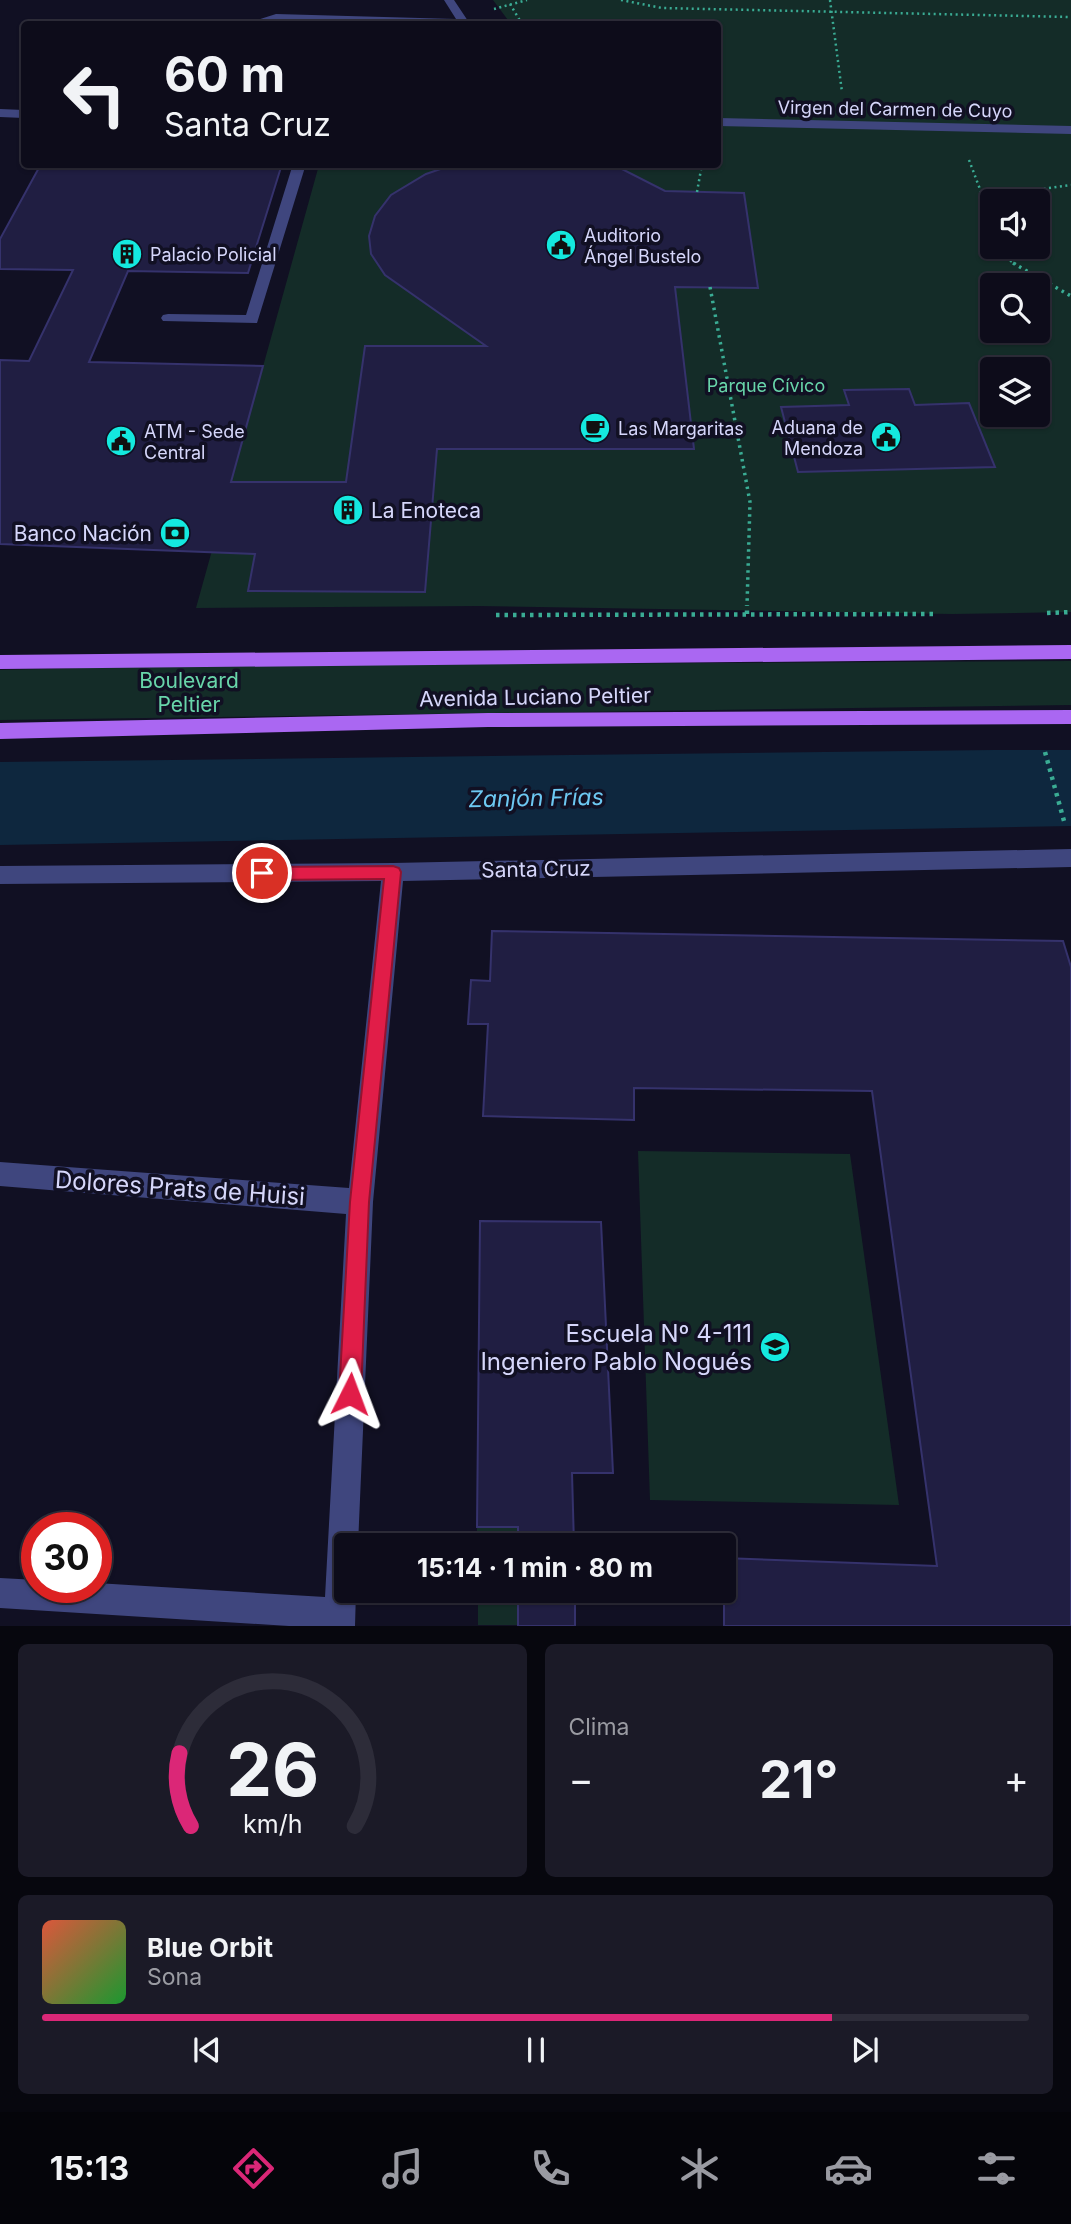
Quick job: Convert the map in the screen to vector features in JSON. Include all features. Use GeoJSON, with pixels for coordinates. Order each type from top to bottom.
{"type":"FeatureCollection","features":[{"type":"Feature","properties":{"kind":"main road","name":"Avenida Luciano Peltier"},"geometry":{"type":"LineString","coordinates":[[0,662],[1071,652]]}},
{"type":"Feature","properties":{"kind":"main road","name":"Avenida Luciano Peltier"},"geometry":{"type":"LineString","coordinates":[[0,731],[488,720],[1071,717]]}},
{"type":"Feature","properties":{"kind":"street"},"geometry":{"type":"LineString","coordinates":[[449,0],[462,21]]}},
{"type":"Feature","properties":{"kind":"street"},"geometry":{"type":"LineString","coordinates":[[253,21],[276,17],[383,21]]}},
{"type":"Feature","properties":{"kind":"street"},"geometry":{"type":"LineString","coordinates":[[0,113],[21,114]]}},
{"type":"Feature","properties":{"kind":"street","name":"Virgen del Carmen de Cuyo"},"geometry":{"type":"LineString","coordinates":[[721,122],[1071,130]]}},
{"type":"Feature","properties":{"kind":"street"},"geometry":{"type":"LineString","coordinates":[[168,318],[253,320],[299,168]]}},
{"type":"Feature","properties":{"kind":"street","name":"Santa Cruz"},"geometry":{"type":"LineString","coordinates":[[0,875],[393,872],[1071,858]]}},
{"type":"Feature","properties":{"kind":"street"},"geometry":{"type":"LineString","coordinates":[[0,1593],[339,1619],[360,1202],[393,872]]}},
{"type":"Feature","properties":{"kind":"street","name":"Dolores Prats de Huisi"},"geometry":{"type":"LineString","coordinates":[[0,1174],[360,1202]]}},
{"type":"Feature","properties":{"kind":"path"},"geometry":{"type":"LineString","coordinates":[[621,0],[662,8],[1071,17]]}},
{"type":"Feature","properties":{"kind":"path"},"geometry":{"type":"LineString","coordinates":[[830,0],[843,102]]}},
{"type":"Feature","properties":{"kind":"path"},"geometry":{"type":"LineString","coordinates":[[510,4],[520,21]]}},
{"type":"Feature","properties":{"kind":"path"},"geometry":{"type":"LineString","coordinates":[[966,153],[980,190]]}},
{"type":"Feature","properties":{"kind":"path"},"geometry":{"type":"LineString","coordinates":[[697,192],[701,168]]}},
{"type":"Feature","properties":{"kind":"path"},"geometry":{"type":"LineString","coordinates":[[1036,189],[1071,185]]}},
{"type":"Feature","properties":{"kind":"path"},"geometry":{"type":"LineString","coordinates":[[1007,259],[1071,296]]}},
{"type":"Feature","properties":{"kind":"path"},"geometry":{"type":"LineString","coordinates":[[710,287],[750,502],[747,614]]}},
{"type":"Feature","properties":{"kind":"path"},"geometry":{"type":"LineString","coordinates":[[1043,613],[1071,612]]}},
{"type":"Feature","properties":{"kind":"path"},"geometry":{"type":"LineString","coordinates":[[496,615],[935,614]]}},
{"type":"Feature","properties":{"kind":"path"},"geometry":{"type":"LineString","coordinates":[[1045,750],[1066,826]]}},
{"type":"Feature","properties":{"kind":"green space","name":"Parque Cívico"},"geometry":{"type":"Polygon","coordinates":[[[493,0],[1071,0],[1071,612],[952,614],[478,606],[196,608],[318,168],[721,168],[721,21],[509,21],[493,0]]]}},
{"type":"Feature","properties":{"kind":"green space","name":"Boulevard Peltier"},"geometry":{"type":"Polygon","coordinates":[[[1071,661],[1071,705],[0,720],[0,670],[166,666],[1071,661]]]}},
{"type":"Feature","properties":{"kind":"green space"},"geometry":{"type":"Polygon","coordinates":[[[638,1151],[850,1154],[899,1505],[650,1500],[638,1151]]]}},
{"type":"Feature","properties":{"kind":"green space"},"geometry":{"type":"Polygon","coordinates":[[[477,1527],[518,1527],[518,1533],[477,1533],[477,1527]]]}},
{"type":"Feature","properties":{"kind":"green space"},"geometry":{"type":"Polygon","coordinates":[[[478,1603],[518,1603],[518,1625],[478,1625],[478,1603]]]}},
{"type":"Feature","properties":{"kind":"water","name":"Zanjón Frías"},"geometry":{"type":"Polygon","coordinates":[[[1071,750],[1071,826],[0,845],[0,762],[1071,750]]]}},
{"type":"Feature","properties":{"kind":"building"},"geometry":{"type":"Polygon","coordinates":[[[39,168],[281,168],[248,273],[128,271],[89,362],[263,366],[231,482],[346,482],[365,346],[486,346],[385,275],[371,254],[369,236],[375,216],[391,195],[426,174],[443,168],[620,168],[665,191],[744,193],[758,288],[675,287],[694,449],[437,449],[425,592],[248,591],[255,554],[0,544],[0,360],[29,361],[73,270],[0,269],[0,239],[39,168]]]}},
{"type":"Feature","properties":{"kind":"building","name":"Aduana de Mendoza"},"geometry":{"type":"Polygon","coordinates":[[[909,389],[915,405],[969,403],[995,467],[798,472],[781,407],[849,405],[844,390],[909,389]]]}},
{"type":"Feature","properties":{"kind":"building"},"geometry":{"type":"Polygon","coordinates":[[[492,931],[1063,941],[1071,967],[1071,1626],[724,1626],[724,1603],[736,1603],[736,1558],[937,1566],[872,1091],[634,1088],[634,1120],[483,1116],[488,1024],[468,1024],[471,980],[490,981],[492,931]]]}},
{"type":"Feature","properties":{"kind":"building"},"geometry":{"type":"Polygon","coordinates":[[[480,1221],[601,1222],[613,1473],[572,1473],[574,1533],[518,1533],[518,1527],[477,1527],[480,1221]]]}},
{"type":"Feature","properties":{"kind":"building"},"geometry":{"type":"Polygon","coordinates":[[[518,1603],[575,1603],[575,1626],[518,1626],[518,1603]]]}},
{"type":"Feature","properties":{"kind":"place","name":"Auditorio Ángel Bustelo"},"geometry":{"type":"Point","coordinates":[561,245]}},
{"type":"Feature","properties":{"kind":"place","name":"Palacio Policial"},"geometry":{"type":"Point","coordinates":[127,254]}},
{"type":"Feature","properties":{"kind":"place","name":"Las Margaritas"},"geometry":{"type":"Point","coordinates":[595,428]}},
{"type":"Feature","properties":{"kind":"place","name":"Aduana de Mendoza"},"geometry":{"type":"Point","coordinates":[886,437]}},
{"type":"Feature","properties":{"kind":"place","name":"ATM - Sede Central"},"geometry":{"type":"Point","coordinates":[121,441]}},
{"type":"Feature","properties":{"kind":"place","name":"La Enoteca"},"geometry":{"type":"Point","coordinates":[348,510]}},
{"type":"Feature","properties":{"kind":"place","name":"Banco Nación"},"geometry":{"type":"Point","coordinates":[175,533]}},
{"type":"Feature","properties":{"kind":"place","name":"Escuela Nº 4-111 Ingeniero Pablo Nogués"},"geometry":{"type":"Point","coordinates":[775,1347]}},
{"type":"Feature","properties":{"kind":"route"},"geometry":{"type":"LineString","coordinates":[[262,873],[393,872],[360,1202],[350,1394]]}}]}
